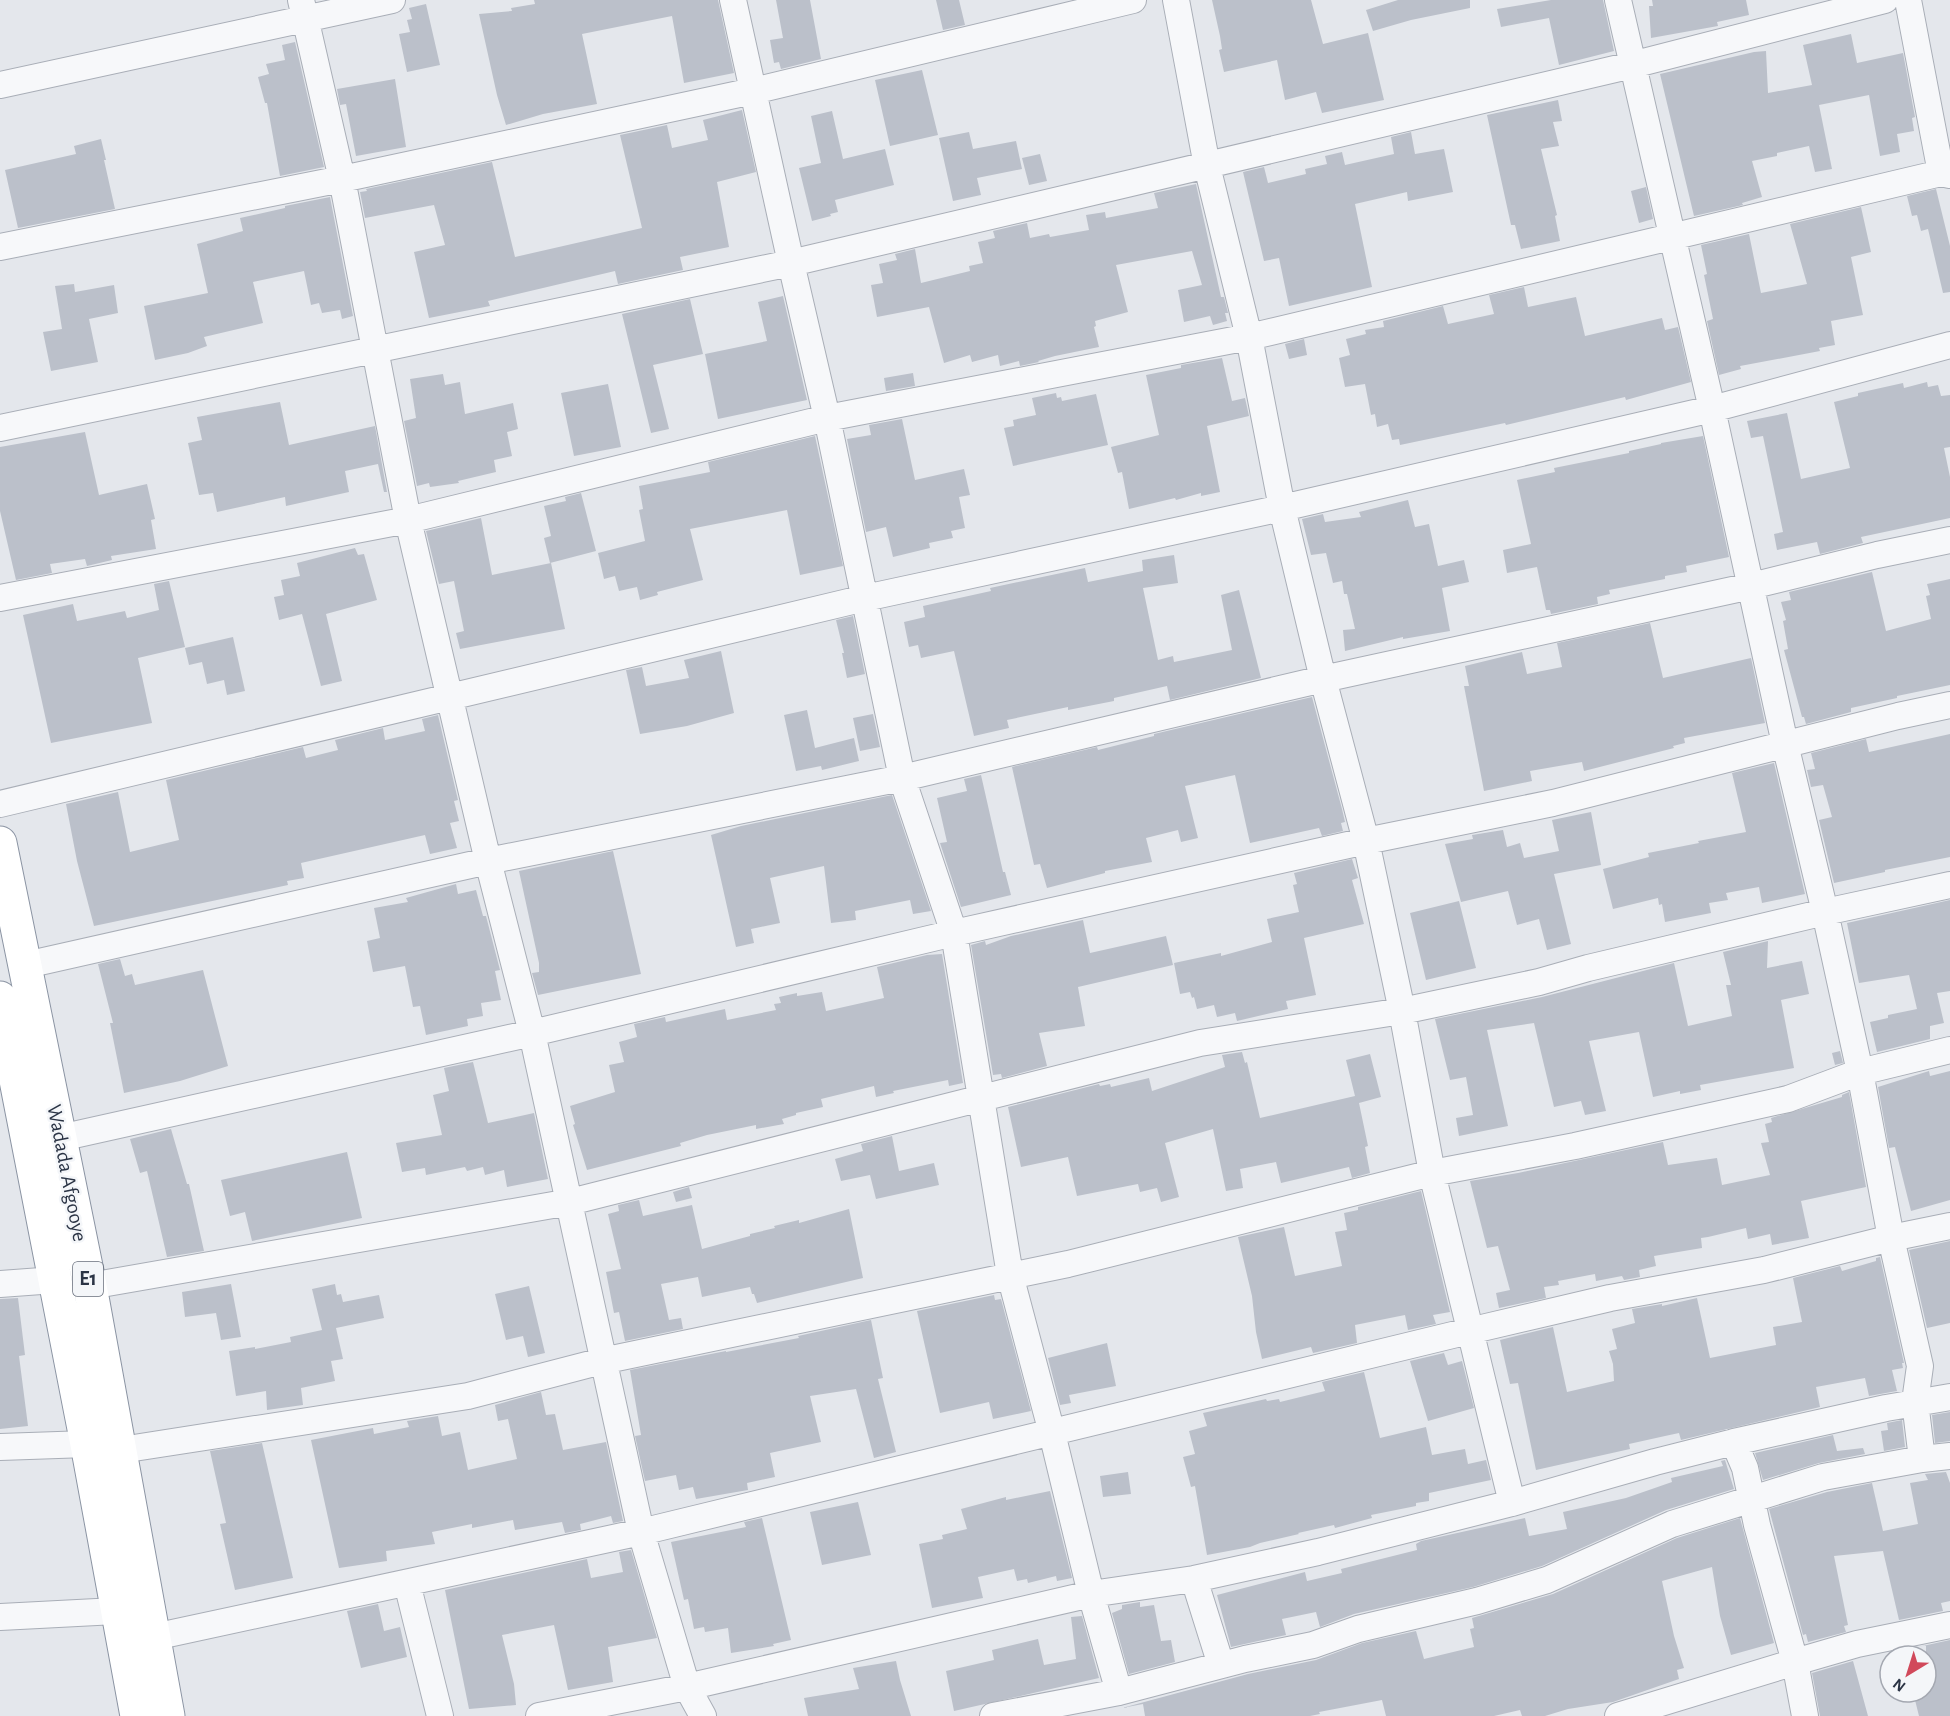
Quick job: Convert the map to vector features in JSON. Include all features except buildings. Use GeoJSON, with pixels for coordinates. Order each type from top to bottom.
{"type":"FeatureCollection","features":[{"type":"Feature","properties":{"kind":"highway","name":"Wadada Afgooye"},"geometry":{"type":"LineString","coordinates":[[0,843],[90,1286],[168,1716]]}},
{"type":"Feature","properties":{"kind":"highway","name":"Wadada Afgooye"},"geometry":{"type":"LineString","coordinates":[[0,998],[87,1444],[137,1716]]}},
{"type":"Feature","properties":{"kind":"street"},"geometry":{"type":"LineString","coordinates":[[0,85],[303,10],[392,0]]}},
{"type":"Feature","properties":{"kind":"street"},"geometry":{"type":"LineString","coordinates":[[733,0],[790,263],[827,418],[902,778],[954,933],[1010,1275],[1052,1433],[1091,1594],[1119,1692]]}},
{"type":"Feature","properties":{"kind":"street"},"geometry":{"type":"LineString","coordinates":[[0,248],[342,179],[753,91],[1133,0]]}},
{"type":"Feature","properties":{"kind":"street"},"geometry":{"type":"LineString","coordinates":[[1176,0],[1206,166],[1249,337],[1282,508],[1323,679],[1366,841],[1402,1011],[1432,1173],[1512,1503]]}},
{"type":"Feature","properties":{"kind":"street"},"geometry":{"type":"LineString","coordinates":[[1618,0],[1860,1072],[1891,1238],[1920,1366],[1914,1402],[1922,1459]]}},
{"type":"Feature","properties":{"kind":"street"},"geometry":{"type":"LineString","coordinates":[[0,428],[790,263],[1632,65],[1885,0]]}},
{"type":"Feature","properties":{"kind":"street"},"geometry":{"type":"LineString","coordinates":[[0,598],[408,520],[827,418],[1249,337],[1945,174],[1908,0]]}},
{"type":"Feature","properties":{"kind":"street"},"geometry":{"type":"LineString","coordinates":[[303,10],[342,179],[408,520],[488,861],[532,1034],[641,1532],[687,1687],[703,1716]]}},
{"type":"Feature","properties":{"kind":"street"},"geometry":{"type":"LineString","coordinates":[[0,804],[865,598],[1282,508],[1712,409],[1950,345]]}},
{"type":"Feature","properties":{"kind":"street"},"geometry":{"type":"LineString","coordinates":[[26,965],[488,861],[902,778],[1323,679],[1751,586],[1877,555],[1950,540]]}},
{"type":"Feature","properties":{"kind":"street"},"geometry":{"type":"LineString","coordinates":[[60,1138],[532,1034],[954,933],[1366,841],[1553,803],[1950,705]]}},
{"type":"Feature","properties":{"kind":"street"},"geometry":{"type":"LineString","coordinates":[[90,1286],[570,1202],[1200,1043],[1402,1011],[1539,982],[1588,968],[1825,912],[1950,885]]}},
{"type":"Feature","properties":{"kind":"street"},"geometry":{"type":"LineString","coordinates":[[121,1450],[468,1396],[602,1361],[1068,1264],[1432,1173],[1575,1146],[1788,1099],[1860,1072],[1950,1050]]}},
{"type":"Feature","properties":{"kind":"street"},"geometry":{"type":"LineString","coordinates":[[154,1637],[641,1532],[1469,1331],[1610,1299],[1764,1270],[1891,1238],[1950,1226]]}},
{"type":"Feature","properties":{"kind":"street"},"geometry":{"type":"LineString","coordinates":[[0,1284],[55,1280]]}},
{"type":"Feature","properties":{"kind":"street"},"geometry":{"type":"LineString","coordinates":[[539,1716],[687,1687],[1091,1594],[1194,1578],[1318,1552],[1512,1503],[1734,1442],[1914,1402],[1950,1397]]}},
{"type":"Feature","properties":{"kind":"street"},"geometry":{"type":"LineString","coordinates":[[1734,1442],[1745,1468],[1769,1569],[1790,1640],[1805,1716]]}},
{"type":"Feature","properties":{"kind":"street"},"geometry":{"type":"LineString","coordinates":[[0,1447],[87,1444]]}},
{"type":"Feature","properties":{"kind":"street"},"geometry":{"type":"LineString","coordinates":[[993,1716],[1119,1692],[1221,1665],[1313,1645],[1358,1629],[1477,1601],[1547,1580],[1672,1524],[1823,1477],[1950,1456]]}},
{"type":"Feature","properties":{"kind":"street"},"geometry":{"type":"LineString","coordinates":[[1194,1578],[1221,1665]]}},
{"type":"Feature","properties":{"kind":"street"},"geometry":{"type":"LineString","coordinates":[[407,1583],[440,1716]]}},
{"type":"Feature","properties":{"kind":"street"},"geometry":{"type":"LineString","coordinates":[[0,1617],[117,1611]]}},
{"type":"Feature","properties":{"kind":"street"},"geometry":{"type":"LineString","coordinates":[[1618,1716],[1857,1644],[1950,1625]]}}]}
